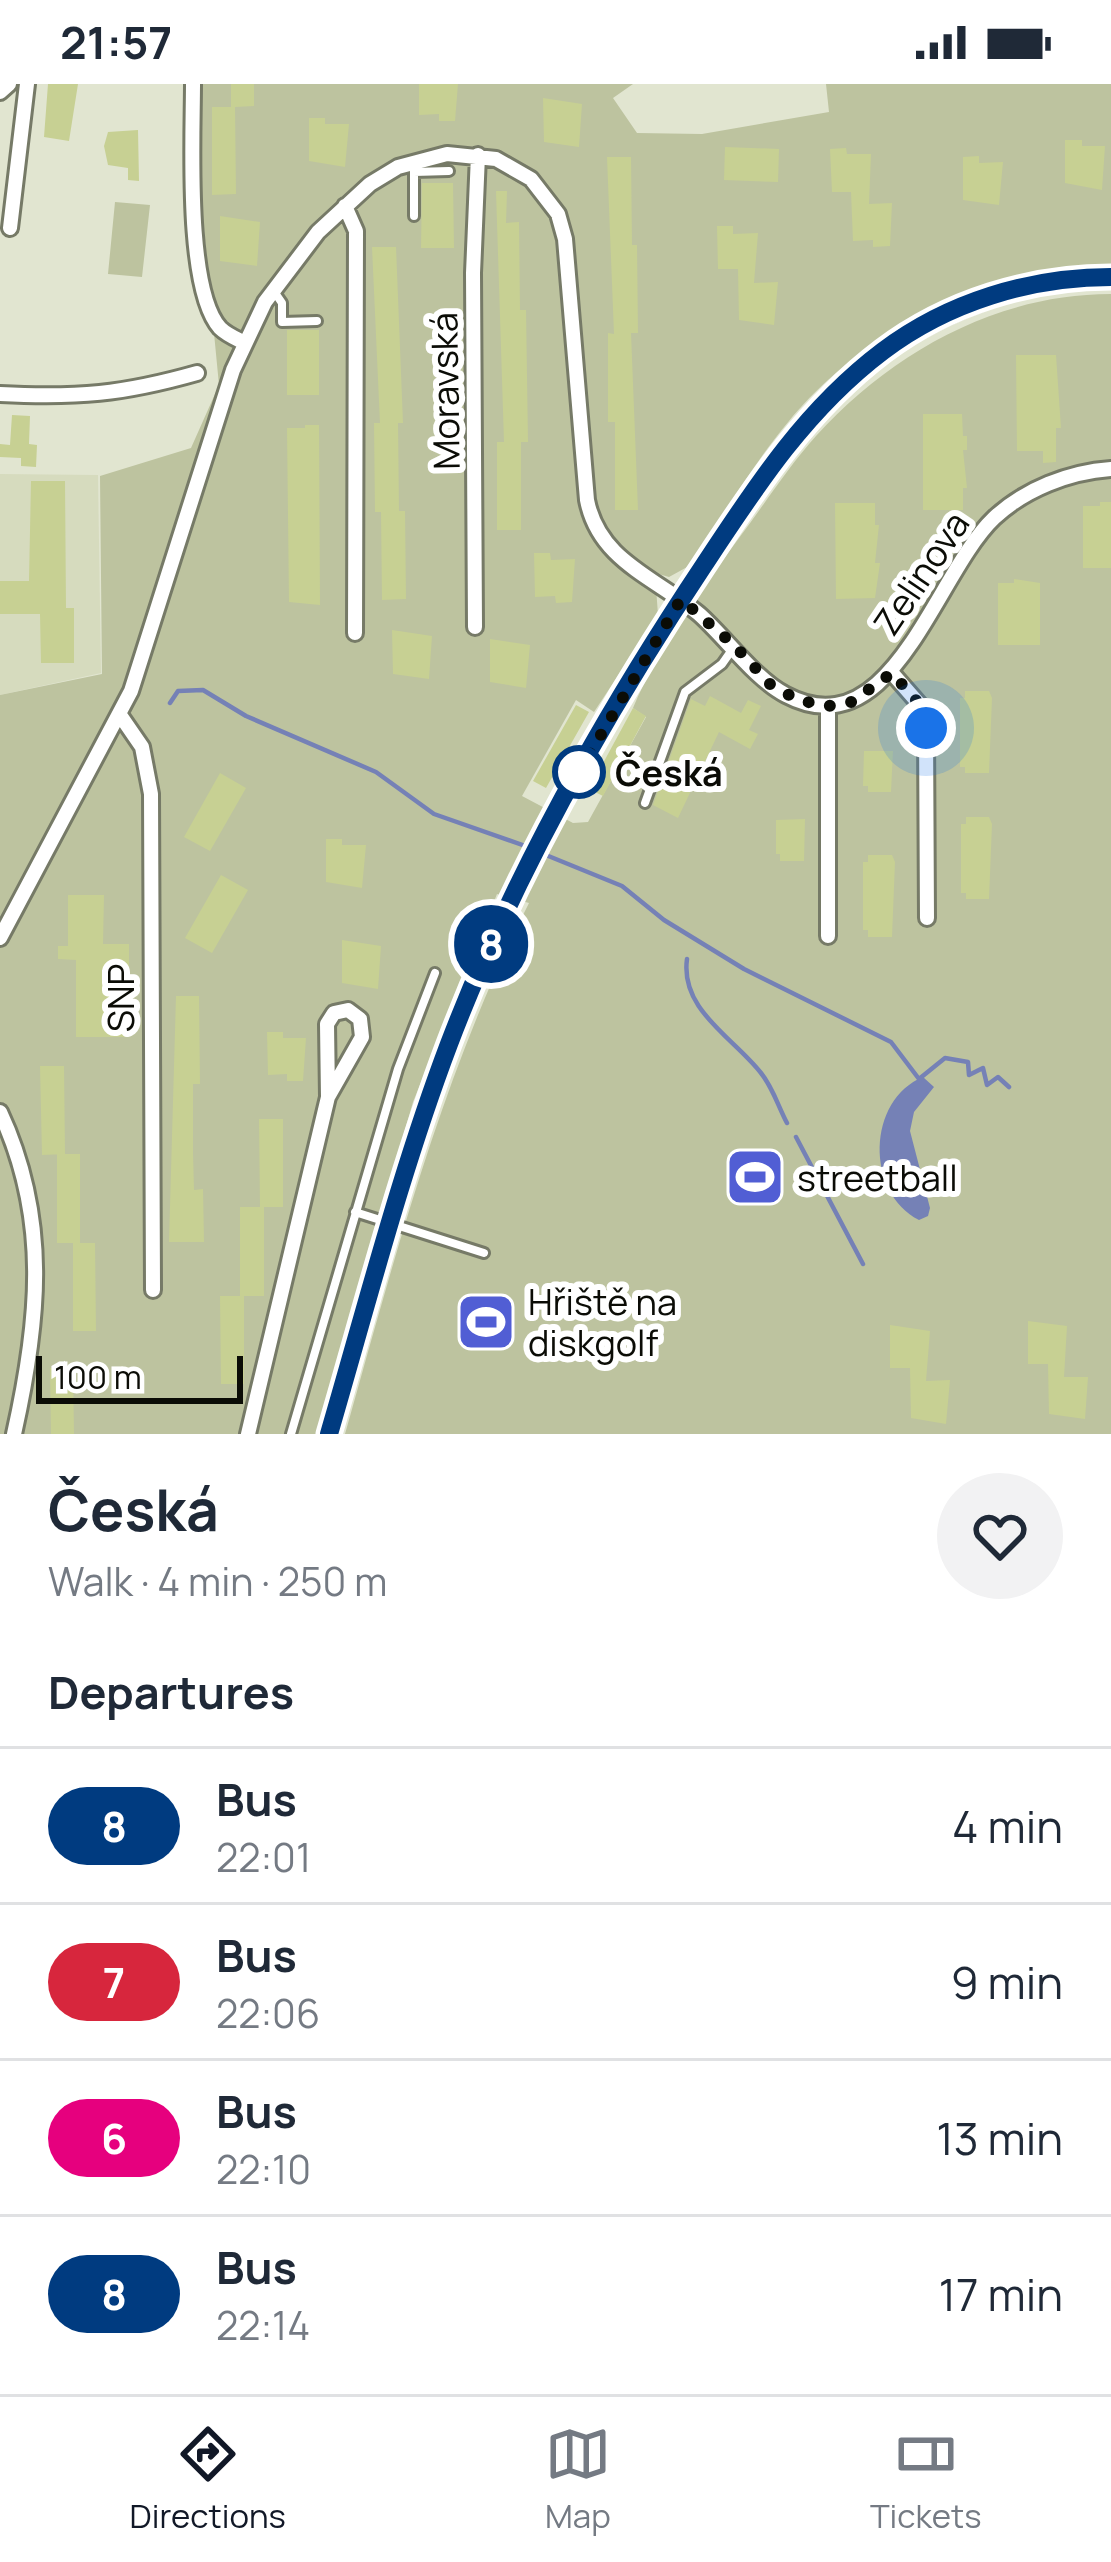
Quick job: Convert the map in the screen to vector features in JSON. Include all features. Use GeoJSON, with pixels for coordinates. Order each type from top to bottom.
{"type":"FeatureCollection","features":[{"type":"Feature","properties":{"kind":"street"},"geometry":{"type":"LineString","coordinates":[[0,92],[9,84]]}},
{"type":"Feature","properties":{"kind":"street"},"geometry":{"type":"LineString","coordinates":[[10,228],[27,84]]}},
{"type":"Feature","properties":{"kind":"street"},"geometry":{"type":"LineString","coordinates":[[193,84],[195,236],[202,275],[220,328],[245,343]]}},
{"type":"Feature","properties":{"kind":"street"},"geometry":{"type":"LineString","coordinates":[[0,938],[120,715],[245,343],[272,290],[289,264],[345,206],[384,176],[447,154],[478,155],[520,170],[547,196],[562,226],[587,500],[596,531],[614,555],[681,599],[778,691],[828,706],[828,936]]}},
{"type":"Feature","properties":{"kind":"street","name":"Moravská"},"geometry":{"type":"LineString","coordinates":[[476,627],[473,265],[478,155]]}},
{"type":"Feature","properties":{"kind":"street"},"geometry":{"type":"LineString","coordinates":[[345,206],[356,231],[355,632]]}},
{"type":"Feature","properties":{"kind":"street"},"geometry":{"type":"LineString","coordinates":[[329,1434],[448,1046],[500,925],[562,802],[681,599],[783,448],[821,404],[887,347],[993,294],[1048,280],[1111,277]]}},
{"type":"Feature","properties":{"kind":"street"},"geometry":{"type":"LineString","coordinates":[[0,394],[81,398],[139,390],[197,373]]}},
{"type":"Feature","properties":{"kind":"street","name":"Zelinova"},"geometry":{"type":"LineString","coordinates":[[828,706],[863,696],[892,673],[966,550],[991,520],[1048,485],[1074,475],[1111,470]]}},
{"type":"Feature","properties":{"kind":"street"},"geometry":{"type":"LineString","coordinates":[[892,673],[920,705],[926,728],[927,918]]}},
{"type":"Feature","properties":{"kind":"street","name":"SNP"},"geometry":{"type":"LineString","coordinates":[[120,715],[142,747],[151,794],[153,1290]]}},
{"type":"Feature","properties":{"kind":"street"},"geometry":{"type":"LineString","coordinates":[[248,1434],[328,1097],[327,1024],[334,1013],[348,1010],[360,1019],[363,1034],[328,1097]]}},
{"type":"Feature","properties":{"kind":"street"},"geometry":{"type":"LineString","coordinates":[[0,1112],[33,1210],[38,1293],[33,1351],[14,1434]]}},
{"type":"Feature","properties":{"kind":"lane"},"geometry":{"type":"LineString","coordinates":[[414,216],[414,166],[449,171]]}},
{"type":"Feature","properties":{"kind":"lane"},"geometry":{"type":"LineString","coordinates":[[272,290],[282,303],[282,322],[316,321]]}},
{"type":"Feature","properties":{"kind":"lane"},"geometry":{"type":"LineString","coordinates":[[645,802],[685,692],[722,664],[735,646]]}},
{"type":"Feature","properties":{"kind":"lane"},"geometry":{"type":"LineString","coordinates":[[291,1434],[398,1069],[435,974]]}},
{"type":"Feature","properties":{"kind":"lane"},"geometry":{"type":"LineString","coordinates":[[0,1145],[8,1130]]}},
{"type":"Feature","properties":{"kind":"lane"},"geometry":{"type":"LineString","coordinates":[[355,1212],[484,1252]]}},
{"type":"Feature","properties":{"kind":"shaded area"},"geometry":{"type":"Polygon","coordinates":[[[190,84],[633,84],[613,98],[637,133],[702,134],[829,112],[826,84],[1111,84],[1111,266],[1067,267],[977,289],[892,332],[819,389],[762,455],[689,566],[669,577],[655,573],[658,615],[594,712],[576,700],[522,796],[573,823],[588,822],[646,717],[633,708],[668,641],[786,473],[845,406],[912,355],[987,317],[1068,297],[1111,294],[1111,1434],[345,1434],[446,1098],[529,903],[497,894],[413,1102],[317,1434],[0,1434],[0,695],[102,674],[100,476],[191,448],[219,385],[190,84]]]}},
{"type":"Feature","properties":{"kind":"shaded area"},"geometry":{"type":"Polygon","coordinates":[[[115,202],[150,205],[142,277],[108,274],[115,202]]]}},
{"type":"Feature","properties":{"kind":"shaded area"},"geometry":{"type":"Polygon","coordinates":[[[0,474],[98,475],[101,673],[0,695],[0,474]]]}},
{"type":"Feature","properties":{"kind":"water"},"geometry":{"type":"Polygon","coordinates":[[[923,1077],[934,1087],[914,1112],[910,1131],[930,1208],[928,1216],[919,1220],[901,1207],[889,1189],[880,1147],[891,1105],[923,1077]]]}},
{"type":"Feature","properties":{"kind":"building"},"geometry":{"type":"Polygon","coordinates":[[[48,84],[78,84],[69,141],[44,137],[48,84]]]}},
{"type":"Feature","properties":{"kind":"building"},"geometry":{"type":"Polygon","coordinates":[[[231,84],[254,84],[254,106],[235,107],[236,194],[212,195],[212,107],[231,107],[231,84]]]}},
{"type":"Feature","properties":{"kind":"building"},"geometry":{"type":"Polygon","coordinates":[[[419,84],[458,84],[455,121],[439,121],[439,114],[419,115],[419,84]]]}},
{"type":"Feature","properties":{"kind":"building"},"geometry":{"type":"Polygon","coordinates":[[[543,98],[582,104],[579,147],[544,142],[543,98]]]}},
{"type":"Feature","properties":{"kind":"building"},"geometry":{"type":"Polygon","coordinates":[[[309,118],[349,124],[345,167],[309,161],[309,118]]]}},
{"type":"Feature","properties":{"kind":"building"},"geometry":{"type":"Polygon","coordinates":[[[138,130],[139,181],[128,180],[128,168],[108,165],[104,146],[108,132],[138,130]]]}},
{"type":"Feature","properties":{"kind":"building"},"geometry":{"type":"Polygon","coordinates":[[[1065,140],[1105,146],[1102,190],[1065,183],[1065,140]]]}},
{"type":"Feature","properties":{"kind":"building"},"geometry":{"type":"Polygon","coordinates":[[[725,147],[779,149],[778,182],[724,180],[725,147]]]}},
{"type":"Feature","properties":{"kind":"building"},"geometry":{"type":"Polygon","coordinates":[[[846,148],[847,154],[871,154],[869,204],[892,203],[890,246],[873,247],[873,240],[853,241],[851,192],[832,192],[830,149],[846,148]]]}},
{"type":"Feature","properties":{"kind":"building"},"geometry":{"type":"Polygon","coordinates":[[[979,156],[979,163],[1003,162],[999,205],[963,200],[963,157],[979,156]]]}},
{"type":"Feature","properties":{"kind":"building"},"geometry":{"type":"Polygon","coordinates":[[[607,157],[631,157],[632,245],[637,245],[638,333],[631,333],[638,510],[615,510],[615,422],[608,422],[608,333],[614,334],[607,157]]]}},
{"type":"Feature","properties":{"kind":"building"},"geometry":{"type":"Polygon","coordinates":[[[422,183],[453,183],[454,248],[421,248],[422,183]]]}},
{"type":"Feature","properties":{"kind":"building"},"geometry":{"type":"Polygon","coordinates":[[[496,191],[507,191],[506,223],[519,222],[520,310],[526,310],[528,442],[521,442],[521,530],[497,530],[497,442],[504,442],[496,191]]]}},
{"type":"Feature","properties":{"kind":"building"},"geometry":{"type":"Polygon","coordinates":[[[220,216],[260,222],[257,266],[220,261],[220,216]]]}},
{"type":"Feature","properties":{"kind":"building"},"geometry":{"type":"Polygon","coordinates":[[[717,226],[733,226],[733,234],[758,233],[754,283],[778,282],[774,325],[739,320],[738,269],[718,269],[717,226]]]}},
{"type":"Feature","properties":{"kind":"building"},"geometry":{"type":"Polygon","coordinates":[[[372,247],[396,247],[403,423],[398,423],[399,511],[405,511],[406,599],[382,600],[381,512],[375,512],[374,423],[380,423],[372,247]]]}},
{"type":"Feature","properties":{"kind":"building"},"geometry":{"type":"Polygon","coordinates":[[[287,330],[319,330],[319,395],[287,395],[287,330]]]}},
{"type":"Feature","properties":{"kind":"building"},"geometry":{"type":"Polygon","coordinates":[[[1016,355],[1056,355],[1061,428],[1056,428],[1056,462],[1043,463],[1043,451],[1017,451],[1016,355]]]}},
{"type":"Feature","properties":{"kind":"building"},"geometry":{"type":"Polygon","coordinates":[[[923,414],[962,414],[963,436],[967,436],[963,510],[923,510],[923,414]]]}},
{"type":"Feature","properties":{"kind":"building"},"geometry":{"type":"Polygon","coordinates":[[[12,415],[30,416],[29,444],[37,445],[36,467],[21,466],[21,458],[0,457],[0,444],[10,445],[12,415]]]}},
{"type":"Feature","properties":{"kind":"building"},"geometry":{"type":"Polygon","coordinates":[[[319,425],[320,605],[289,602],[287,428],[319,425]]]}},
{"type":"Feature","properties":{"kind":"building"},"geometry":{"type":"Polygon","coordinates":[[[31,481],[65,481],[66,608],[74,608],[74,663],[41,663],[40,614],[0,614],[0,581],[29,581],[31,481]]]}},
{"type":"Feature","properties":{"kind":"building"},"geometry":{"type":"Polygon","coordinates":[[[1100,502],[1111,502],[1111,568],[1083,568],[1083,506],[1100,506],[1100,502]]]}},
{"type":"Feature","properties":{"kind":"building"},"geometry":{"type":"Polygon","coordinates":[[[835,503],[875,503],[875,525],[879,525],[875,563],[880,563],[875,598],[836,599],[835,503]]]}},
{"type":"Feature","properties":{"kind":"building"},"geometry":{"type":"Polygon","coordinates":[[[534,553],[550,553],[551,560],[575,559],[572,602],[556,603],[555,596],[535,597],[534,553]]]}},
{"type":"Feature","properties":{"kind":"building"},"geometry":{"type":"Polygon","coordinates":[[[1014,579],[1040,583],[1040,645],[998,645],[998,583],[1014,583],[1014,579]]]}},
{"type":"Feature","properties":{"kind":"building"},"geometry":{"type":"Polygon","coordinates":[[[392,630],[432,636],[429,679],[393,674],[392,630]]]}},
{"type":"Feature","properties":{"kind":"building"},"geometry":{"type":"Polygon","coordinates":[[[490,639],[530,645],[526,688],[490,682],[490,639]]]}},
{"type":"Feature","properties":{"kind":"building"},"geometry":{"type":"Polygon","coordinates":[[[965,691],[989,691],[992,698],[989,773],[965,773],[965,767],[960,767],[960,698],[965,698],[965,691]]]}},
{"type":"Feature","properties":{"kind":"building"},"geometry":{"type":"Polygon","coordinates":[[[710,696],[741,713],[748,700],[761,706],[749,730],[758,734],[750,749],[719,732],[678,818],[653,805],[691,699],[705,706],[710,696]]]}},
{"type":"Feature","properties":{"kind":"building","name":"Česká"},"geometry":{"type":"Polygon","coordinates":[[[576,705],[589,712],[546,788],[533,781],[576,705]]]}},
{"type":"Feature","properties":{"kind":"building","name":"Česká"},"geometry":{"type":"Polygon","coordinates":[[[633,708],[646,716],[603,796],[589,789],[633,708]]]}},
{"type":"Feature","properties":{"kind":"building"},"geometry":{"type":"Polygon","coordinates":[[[864,751],[893,751],[891,792],[868,792],[868,786],[863,786],[864,751]]]}},
{"type":"Feature","properties":{"kind":"building"},"geometry":{"type":"Polygon","coordinates":[[[220,773],[246,788],[210,851],[184,837],[220,773]]]}},
{"type":"Feature","properties":{"kind":"building"},"geometry":{"type":"Polygon","coordinates":[[[966,817],[989,817],[992,824],[989,899],[966,899],[966,893],[961,893],[961,824],[966,824],[966,817]]]}},
{"type":"Feature","properties":{"kind":"building"},"geometry":{"type":"Polygon","coordinates":[[[805,819],[804,861],[780,861],[776,820],[805,819]]]}},
{"type":"Feature","properties":{"kind":"building"},"geometry":{"type":"Polygon","coordinates":[[[326,839],[366,845],[362,888],[326,882],[326,839]]]}},
{"type":"Feature","properties":{"kind":"building"},"geometry":{"type":"Polygon","coordinates":[[[868,855],[892,855],[895,862],[892,937],[868,937],[868,930],[863,930],[863,862],[868,862],[868,855]]]}},
{"type":"Feature","properties":{"kind":"building"},"geometry":{"type":"Polygon","coordinates":[[[221,875],[248,890],[212,953],[185,938],[221,875]]]}},
{"type":"Feature","properties":{"kind":"building"},"geometry":{"type":"Polygon","coordinates":[[[68,895],[104,895],[103,944],[129,944],[129,1037],[76,1037],[76,960],[58,959],[58,946],[68,946],[68,895]]]}},
{"type":"Feature","properties":{"kind":"building"},"geometry":{"type":"Polygon","coordinates":[[[342,940],[381,946],[378,989],[342,983],[342,940]]]}},
{"type":"Feature","properties":{"kind":"building"},"geometry":{"type":"Polygon","coordinates":[[[176,996],[199,996],[200,1084],[193,1084],[193,1153],[194,1190],[203,1189],[204,1242],[169,1242],[176,996]]]}},
{"type":"Feature","properties":{"kind":"building"},"geometry":{"type":"Polygon","coordinates":[[[267,1032],[306,1038],[303,1081],[287,1081],[287,1074],[268,1075],[267,1032]]]}},
{"type":"Feature","properties":{"kind":"building"},"geometry":{"type":"Polygon","coordinates":[[[40,1066],[64,1066],[65,1154],[42,1155],[40,1066]]]}},
{"type":"Feature","properties":{"kind":"building"},"geometry":{"type":"Polygon","coordinates":[[[259,1119],[283,1119],[283,1207],[264,1207],[264,1296],[244,1296],[244,1384],[221,1384],[220,1296],[240,1296],[240,1207],[260,1207],[259,1119]]]}},
{"type":"Feature","properties":{"kind":"building"},"geometry":{"type":"Polygon","coordinates":[[[57,1154],[80,1154],[80,1243],[95,1243],[96,1331],[73,1331],[73,1243],[57,1243],[57,1154]]]}},
{"type":"Feature","properties":{"kind":"building"},"geometry":{"type":"Polygon","coordinates":[[[1028,1321],[1067,1326],[1064,1377],[1088,1377],[1085,1419],[1049,1414],[1048,1364],[1028,1364],[1028,1321]]]}},
{"type":"Feature","properties":{"kind":"building"},"geometry":{"type":"Polygon","coordinates":[[[890,1325],[930,1331],[926,1381],[950,1380],[946,1424],[911,1418],[910,1368],[890,1368],[890,1325]]]}},
{"type":"Feature","properties":{"kind":"building"},"geometry":{"type":"Polygon","coordinates":[[[50,1368],[73,1368],[74,1434],[51,1434],[50,1368]]]}},
{"type":"Feature","properties":{"kind":"waterway"},"geometry":{"type":"LineString","coordinates":[[170,703],[178,691],[203,690],[246,716],[376,772],[434,814],[531,848]]}},
{"type":"Feature","properties":{"kind":"waterway"},"geometry":{"type":"LineString","coordinates":[[541,853],[622,886],[664,920],[744,969],[891,1042],[919,1079],[945,1058],[968,1062],[969,1075],[983,1068],[987,1085],[998,1077],[1009,1087]]}},
{"type":"Feature","properties":{"kind":"waterway"},"geometry":{"type":"LineString","coordinates":[[687,959],[687,977],[700,1008],[761,1073],[787,1123]]}},
{"type":"Feature","properties":{"kind":"waterway"},"geometry":{"type":"LineString","coordinates":[[796,1137],[863,1264]]}},
{"type":"Feature","properties":{"kind":"bus line","name":"8"},"geometry":{"type":"LineString","coordinates":[[329,1434],[448,1046],[494,936],[615,707],[735,519],[783,448],[821,404],[887,347],[993,294],[1048,280],[1111,277]]}},
{"type":"Feature","properties":{"kind":"place","name":"Česká"},"geometry":{"type":"Point","coordinates":[579,772]}},
{"type":"Feature","properties":{"kind":"place","name":"streetball"},"geometry":{"type":"Point","coordinates":[755,1177]}},
{"type":"Feature","properties":{"kind":"place","name":"Hřiště na diskgolf"},"geometry":{"type":"Point","coordinates":[486,1322]}},
{"type":"Feature","properties":{"kind":"route"},"geometry":{"type":"LineString","coordinates":[[579,772],[681,599],[789,697],[828,706],[843,704],[872,691],[892,673],[920,705],[926,728]]}}]}
